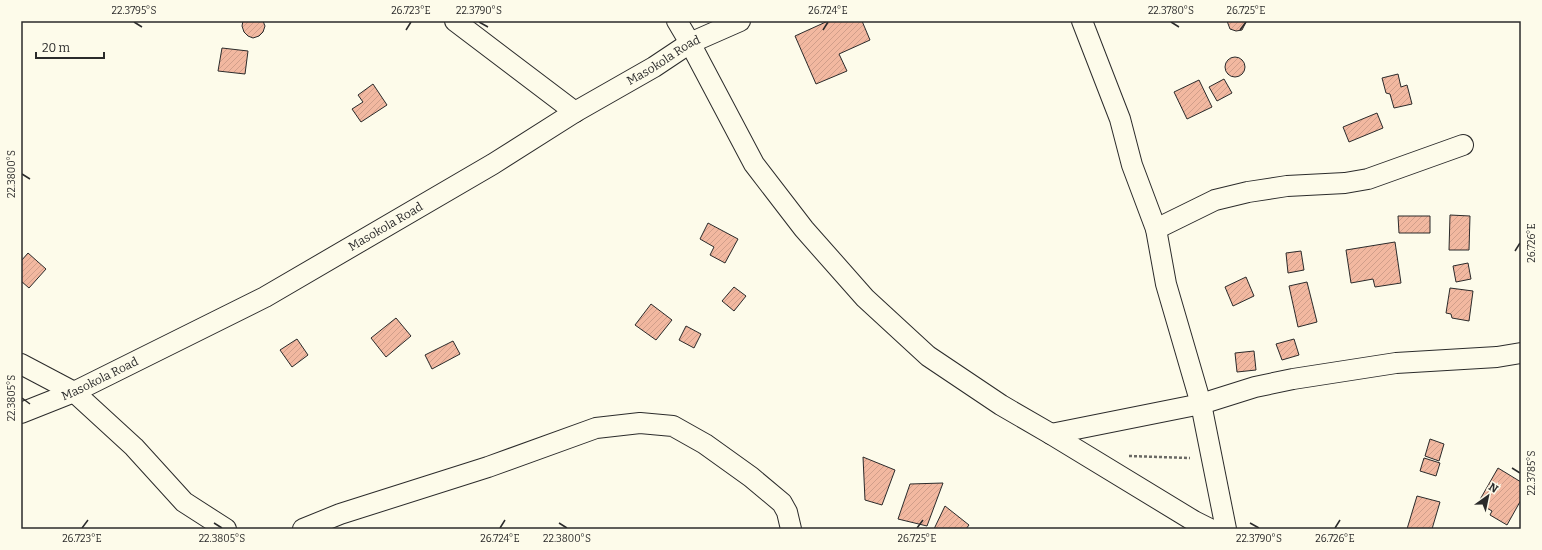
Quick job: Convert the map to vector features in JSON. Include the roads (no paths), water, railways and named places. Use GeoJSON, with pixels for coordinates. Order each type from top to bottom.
{"type":"FeatureCollection","features":[{"type":"Feature","properties":{"kind":"street"},"geometry":{"type":"LineString","coordinates":[[455,21],[575,112]]}},
{"type":"Feature","properties":{"kind":"street"},"geometry":{"type":"LineString","coordinates":[[677,21],[754,164],[804,229],[865,298],[928,356],[1001,405],[1210,529]]}},
{"type":"Feature","properties":{"kind":"street","name":"Masokola Road"},"geometry":{"type":"LineString","coordinates":[[21,413],[74,392],[265,297],[493,164],[575,112],[654,67],[690,43],[740,21]]}},
{"type":"Feature","properties":{"kind":"street"},"geometry":{"type":"LineString","coordinates":[[1082,21],[1120,119],[1132,165],[1156,229],[1166,284],[1200,404],[1226,529]]}},
{"type":"Feature","properties":{"kind":"street"},"geometry":{"type":"LineString","coordinates":[[1156,229],[1215,200],[1272,188],[1350,182],[1368,179],[1463,145]]}},
{"type":"Feature","properties":{"kind":"street"},"geometry":{"type":"LineString","coordinates":[[1052,434],[1200,404],[1255,387],[1300,377],[1396,363],[1497,357],[1521,353]]}},
{"type":"Feature","properties":{"kind":"street"},"geometry":{"type":"LineString","coordinates":[[21,364],[74,392],[134,447],[184,502],[226,529]]}},
{"type":"Feature","properties":{"kind":"street"},"geometry":{"type":"LineString","coordinates":[[303,529],[340,514],[488,467],[596,428],[640,423],[673,426],[717,452],[751,477],[782,503],[788,512],[791,529]]}}]}
